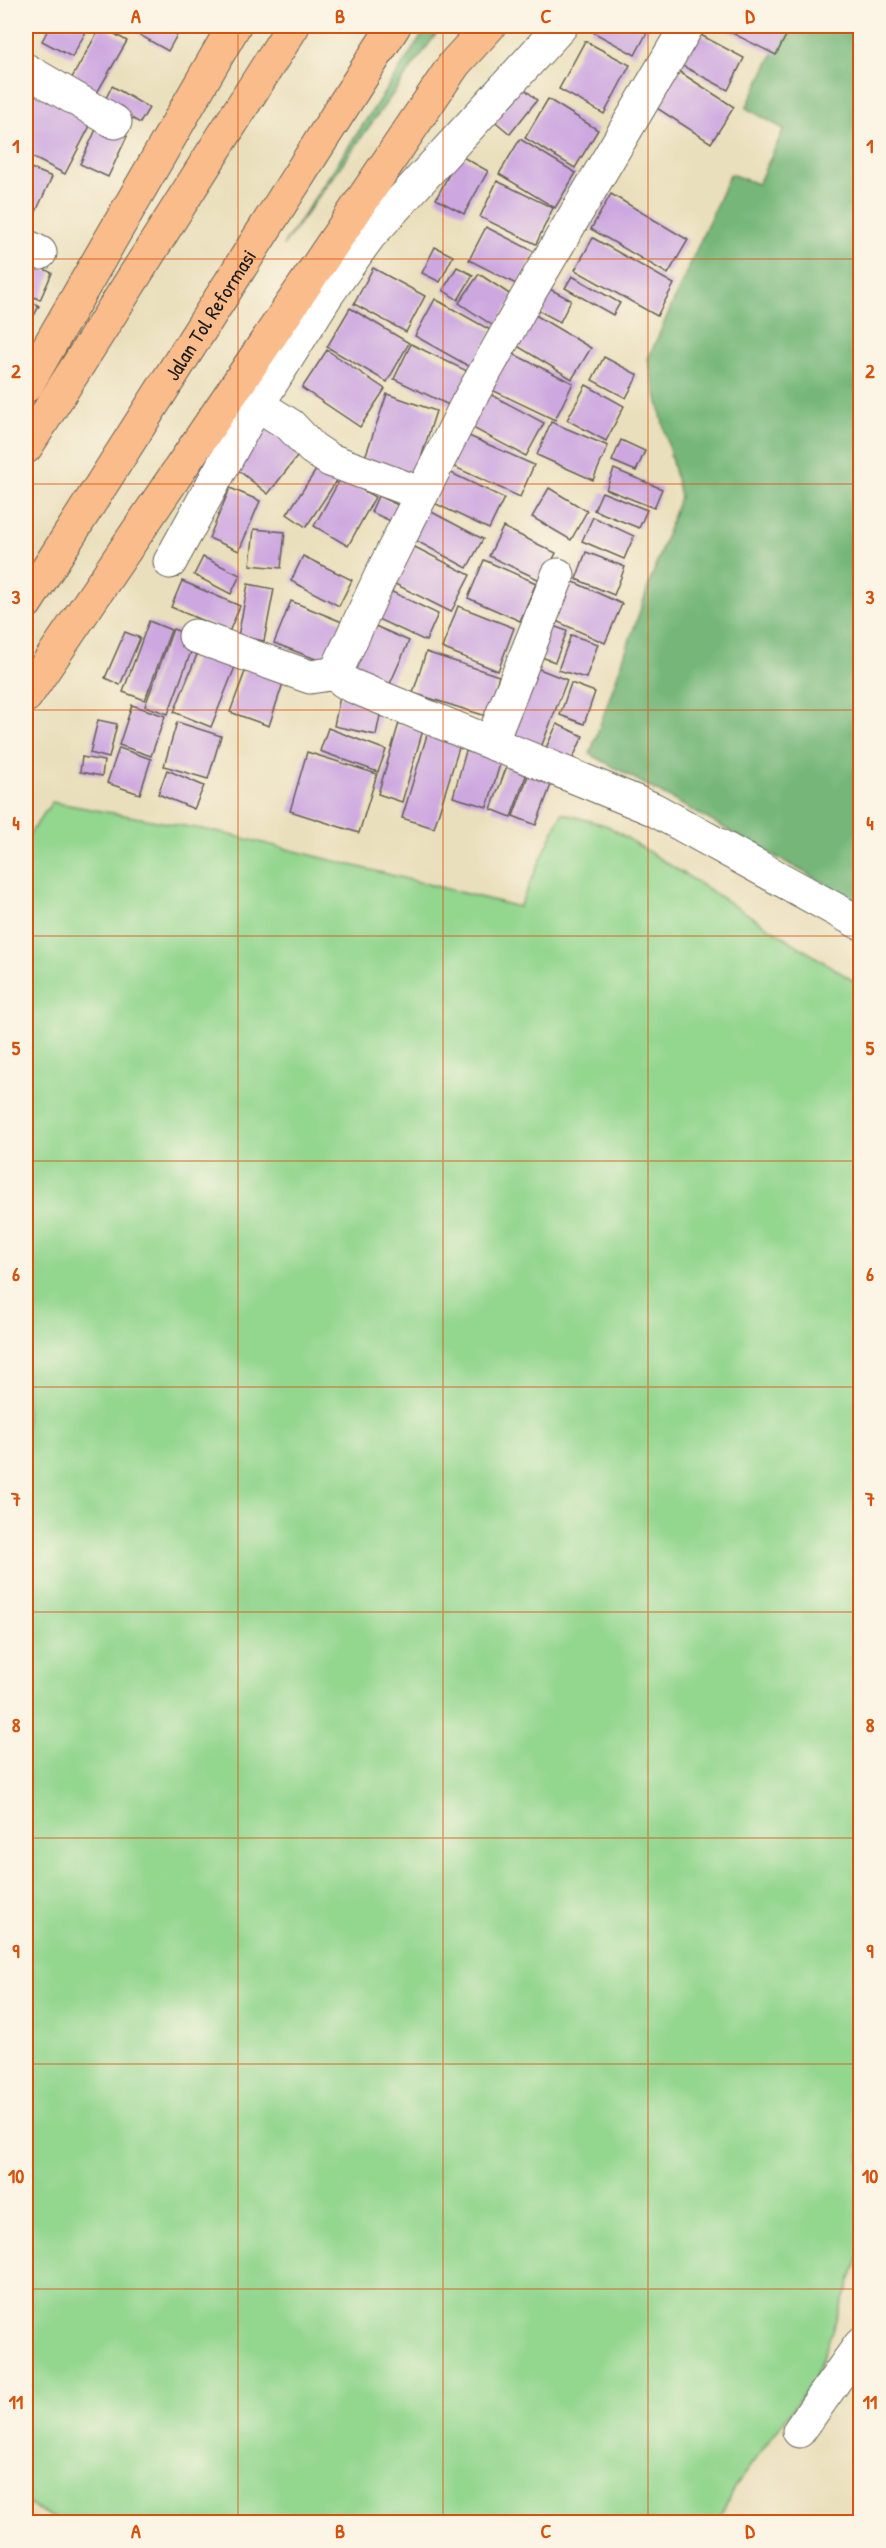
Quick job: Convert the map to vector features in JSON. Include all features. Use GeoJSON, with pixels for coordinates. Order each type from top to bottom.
{"type":"FeatureCollection","features":[{"type":"Feature","properties":{"kind":"highway"},"geometry":{"type":"LineString","coordinates":[[26,386],[234,26]]}},
{"type":"Feature","properties":{"kind":"highway"},"geometry":{"type":"LineString","coordinates":[[26,447],[293,26]]}},
{"type":"Feature","properties":{"kind":"highway","name":"Jalan Tol Reformasi"},"geometry":{"type":"LineString","coordinates":[[26,603],[394,26]]}},
{"type":"Feature","properties":{"kind":"highway"},"geometry":{"type":"LineString","coordinates":[[26,696],[455,63],[489,26]]}},
{"type":"Feature","properties":{"kind":"street"},"geometry":{"type":"LineString","coordinates":[[170,562],[258,405],[328,293],[369,236],[561,26]]}},
{"type":"Feature","properties":{"kind":"street"},"geometry":{"type":"LineString","coordinates":[[337,673],[339,662],[467,404],[532,288],[687,26]]}},
{"type":"Feature","properties":{"kind":"street"},"geometry":{"type":"LineString","coordinates":[[26,70],[115,122]]}},
{"type":"Feature","properties":{"kind":"street"},"geometry":{"type":"LineString","coordinates":[[258,405],[290,425],[312,448],[330,460],[422,494]]}},
{"type":"Feature","properties":{"kind":"street"},"geometry":{"type":"LineString","coordinates":[[491,742],[558,575]]}},
{"type":"Feature","properties":{"kind":"street"},"geometry":{"type":"LineString","coordinates":[[195,636],[310,677],[337,673]]}},
{"type":"Feature","properties":{"kind":"street"},"geometry":{"type":"LineString","coordinates":[[337,673],[350,685],[653,810],[861,923]]}},
{"type":"Feature","properties":{"kind":"street"},"geometry":{"type":"LineString","coordinates":[[799,2431],[861,2345]]}},
{"type":"Feature","properties":{"kind":"green space"},"geometry":{"type":"Polygon","coordinates":[[[428,26],[442,26],[283,246],[428,26]]]}},
{"type":"Feature","properties":{"kind":"green space"},"geometry":{"type":"Polygon","coordinates":[[[787,26],[860,26],[860,708],[856,711],[860,718],[860,903],[590,754],[680,496],[648,359],[730,174],[758,184],[784,129],[746,108],[787,26]]]}},
{"type":"Feature","properties":{"kind":"green space"},"geometry":{"type":"Polygon","coordinates":[[[52,802],[223,833],[519,907],[562,813],[608,826],[860,985],[860,2254],[814,2380],[734,2488],[718,2522],[60,2522],[26,2503],[26,839],[52,802]]]}},
{"type":"Feature","properties":{"kind":"building"},"geometry":{"type":"Polygon","coordinates":[[[26,26],[36,26],[26,44],[26,26]]]}},
{"type":"Feature","properties":{"kind":"building"},"geometry":{"type":"Polygon","coordinates":[[[50,26],[89,26],[72,57],[42,41],[50,26]]]}},
{"type":"Feature","properties":{"kind":"building"},"geometry":{"type":"Polygon","coordinates":[[[101,26],[127,41],[94,98],[69,83],[101,26]]]}},
{"type":"Feature","properties":{"kind":"building"},"geometry":{"type":"Polygon","coordinates":[[[142,26],[182,26],[168,51],[138,34],[142,26]]]}},
{"type":"Feature","properties":{"kind":"building"},"geometry":{"type":"Polygon","coordinates":[[[594,26],[650,27],[635,55],[591,31],[594,26]]]}},
{"type":"Feature","properties":{"kind":"building"},"geometry":{"type":"Polygon","coordinates":[[[726,26],[791,26],[776,55],[724,29],[726,26]]]}},
{"type":"Feature","properties":{"kind":"building"},"geometry":{"type":"Polygon","coordinates":[[[695,32],[744,58],[728,90],[679,64],[695,32]]]}},
{"type":"Feature","properties":{"kind":"building"},"geometry":{"type":"Polygon","coordinates":[[[585,41],[630,65],[604,114],[559,89],[585,41]]]}},
{"type":"Feature","properties":{"kind":"building"},"geometry":{"type":"Polygon","coordinates":[[[672,67],[734,107],[711,143],[649,103],[672,67]]]}},
{"type":"Feature","properties":{"kind":"building"},"geometry":{"type":"Polygon","coordinates":[[[519,84],[537,100],[510,134],[491,118],[519,84]]]}},
{"type":"Feature","properties":{"kind":"building"},"geometry":{"type":"Polygon","coordinates":[[[26,85],[93,120],[65,174],[26,154],[26,85]]]}},
{"type":"Feature","properties":{"kind":"building"},"geometry":{"type":"Polygon","coordinates":[[[112,86],[149,108],[140,123],[104,102],[112,86]]]}},
{"type":"Feature","properties":{"kind":"building"},"geometry":{"type":"Polygon","coordinates":[[[548,99],[598,130],[575,168],[525,138],[548,99]]]}},
{"type":"Feature","properties":{"kind":"building"},"geometry":{"type":"Polygon","coordinates":[[[99,123],[127,136],[108,177],[80,164],[99,123]]]}},
{"type":"Feature","properties":{"kind":"building"},"geometry":{"type":"Polygon","coordinates":[[[520,139],[576,173],[555,208],[499,174],[520,139]]]}},
{"type":"Feature","properties":{"kind":"building"},"geometry":{"type":"Polygon","coordinates":[[[459,155],[488,171],[464,214],[436,199],[459,155]]]}},
{"type":"Feature","properties":{"kind":"building"},"geometry":{"type":"Polygon","coordinates":[[[26,166],[52,177],[28,229],[26,227],[26,166]]]}},
{"type":"Feature","properties":{"kind":"building"},"geometry":{"type":"Polygon","coordinates":[[[497,181],[553,208],[536,244],[480,217],[497,181]]]}},
{"type":"Feature","properties":{"kind":"building"},"geometry":{"type":"Polygon","coordinates":[[[611,194],[688,240],[668,274],[591,229],[611,194]]]}},
{"type":"Feature","properties":{"kind":"building"},"geometry":{"type":"Polygon","coordinates":[[[486,227],[535,252],[518,285],[469,260],[486,227]]]}},
{"type":"Feature","properties":{"kind":"building"},"geometry":{"type":"Polygon","coordinates":[[[593,238],[674,284],[657,316],[575,270],[593,238]]]}},
{"type":"Feature","properties":{"kind":"building"},"geometry":{"type":"Polygon","coordinates":[[[435,247],[453,256],[440,282],[422,273],[435,247]]]}},
{"type":"Feature","properties":{"kind":"building"},"geometry":{"type":"Polygon","coordinates":[[[26,260],[52,273],[40,300],[26,293],[26,260]]]}},
{"type":"Feature","properties":{"kind":"building"},"geometry":{"type":"Polygon","coordinates":[[[457,267],[473,275],[458,300],[443,290],[457,267]]]}},
{"type":"Feature","properties":{"kind":"building"},"geometry":{"type":"Polygon","coordinates":[[[373,268],[425,296],[406,332],[354,304],[373,268]]]}},
{"type":"Feature","properties":{"kind":"building"},"geometry":{"type":"Polygon","coordinates":[[[479,274],[514,297],[495,327],[459,303],[479,274]]]}},
{"type":"Feature","properties":{"kind":"building"},"geometry":{"type":"Polygon","coordinates":[[[572,276],[620,303],[613,315],[565,288],[572,276]]]}},
{"type":"Feature","properties":{"kind":"building"},"geometry":{"type":"Polygon","coordinates":[[[542,285],[571,300],[560,322],[530,306],[542,285]]]}},
{"type":"Feature","properties":{"kind":"building"},"geometry":{"type":"Polygon","coordinates":[[[26,298],[39,306],[28,327],[26,325],[26,298]]]}},
{"type":"Feature","properties":{"kind":"building"},"geometry":{"type":"Polygon","coordinates":[[[435,299],[492,331],[472,368],[415,336],[435,299]]]}},
{"type":"Feature","properties":{"kind":"building"},"geometry":{"type":"Polygon","coordinates":[[[350,308],[409,343],[387,382],[327,347],[350,308]]]}},
{"type":"Feature","properties":{"kind":"building"},"geometry":{"type":"Polygon","coordinates":[[[532,313],[591,348],[572,379],[514,344],[532,313]]]}},
{"type":"Feature","properties":{"kind":"building"},"geometry":{"type":"Polygon","coordinates":[[[411,344],[469,372],[453,407],[394,379],[411,344]]]}},
{"type":"Feature","properties":{"kind":"building"},"geometry":{"type":"Polygon","coordinates":[[[327,350],[385,389],[360,427],[302,388],[327,350]]]}},
{"type":"Feature","properties":{"kind":"building"},"geometry":{"type":"Polygon","coordinates":[[[509,352],[573,383],[555,420],[492,390],[509,352]]]}},
{"type":"Feature","properties":{"kind":"building"},"geometry":{"type":"Polygon","coordinates":[[[604,357],[638,375],[626,398],[592,380],[604,357]]]}},
{"type":"Feature","properties":{"kind":"building"},"geometry":{"type":"Polygon","coordinates":[[[586,385],[624,406],[606,441],[567,420],[586,385]]]}},
{"type":"Feature","properties":{"kind":"building"},"geometry":{"type":"Polygon","coordinates":[[[486,392],[544,423],[526,456],[469,426],[486,392]]]}},
{"type":"Feature","properties":{"kind":"building"},"geometry":{"type":"Polygon","coordinates":[[[387,394],[436,411],[415,477],[364,460],[387,394]]]}},
{"type":"Feature","properties":{"kind":"building"},"geometry":{"type":"Polygon","coordinates":[[[268,412],[307,444],[268,494],[228,462],[268,412]]]}},
{"type":"Feature","properties":{"kind":"building"},"geometry":{"type":"Polygon","coordinates":[[[551,422],[608,446],[593,480],[537,455],[551,422]]]}},
{"type":"Feature","properties":{"kind":"building"},"geometry":{"type":"Polygon","coordinates":[[[460,432],[534,465],[520,497],[446,463],[460,432]]]}},
{"type":"Feature","properties":{"kind":"building"},"geometry":{"type":"Polygon","coordinates":[[[621,440],[645,451],[636,471],[612,461],[621,440]]]}},
{"type":"Feature","properties":{"kind":"building"},"geometry":{"type":"Polygon","coordinates":[[[320,464],[339,477],[306,527],[287,514],[320,464]]]}},
{"type":"Feature","properties":{"kind":"building"},"geometry":{"type":"Polygon","coordinates":[[[614,469],[662,489],[654,508],[606,489],[614,469]]]}},
{"type":"Feature","properties":{"kind":"building"},"geometry":{"type":"Polygon","coordinates":[[[449,472],[504,498],[489,529],[434,503],[449,472]]]}},
{"type":"Feature","properties":{"kind":"building"},"geometry":{"type":"Polygon","coordinates":[[[341,478],[375,497],[348,546],[314,526],[341,478]]]}},
{"type":"Feature","properties":{"kind":"building"},"geometry":{"type":"Polygon","coordinates":[[[230,488],[260,501],[239,551],[209,538],[230,488]]]}},
{"type":"Feature","properties":{"kind":"building"},"geometry":{"type":"Polygon","coordinates":[[[549,488],[587,511],[571,540],[532,517],[549,488]]]}},
{"type":"Feature","properties":{"kind":"building"},"geometry":{"type":"Polygon","coordinates":[[[602,492],[647,510],[639,528],[594,510],[602,492]]]}},
{"type":"Feature","properties":{"kind":"building"},"geometry":{"type":"Polygon","coordinates":[[[378,496],[407,509],[399,525],[371,512],[378,496]]]}},
{"type":"Feature","properties":{"kind":"building"},"geometry":{"type":"Polygon","coordinates":[[[426,509],[483,539],[467,568],[411,538],[426,509]]]}},
{"type":"Feature","properties":{"kind":"building"},"geometry":{"type":"Polygon","coordinates":[[[593,517],[634,536],[624,559],[582,541],[593,517]]]}},
{"type":"Feature","properties":{"kind":"building"},"geometry":{"type":"Polygon","coordinates":[[[503,527],[556,553],[542,581],[489,556],[503,527]]]}},
{"type":"Feature","properties":{"kind":"building"},"geometry":{"type":"Polygon","coordinates":[[[254,529],[285,532],[281,568],[250,565],[254,529]]]}},
{"type":"Feature","properties":{"kind":"building"},"geometry":{"type":"Polygon","coordinates":[[[405,542],[470,575],[451,612],[387,580],[405,542]]]}},
{"type":"Feature","properties":{"kind":"building"},"geometry":{"type":"Polygon","coordinates":[[[586,552],[625,567],[614,595],[576,579],[586,552]]]}},
{"type":"Feature","properties":{"kind":"building"},"geometry":{"type":"Polygon","coordinates":[[[303,556],[352,580],[339,606],[291,581],[303,556]]]}},
{"type":"Feature","properties":{"kind":"building"},"geometry":{"type":"Polygon","coordinates":[[[203,557],[240,575],[231,594],[194,575],[203,557]]]}},
{"type":"Feature","properties":{"kind":"building"},"geometry":{"type":"Polygon","coordinates":[[[484,560],[536,583],[520,621],[468,598],[484,560]]]}},
{"type":"Feature","properties":{"kind":"building"},"geometry":{"type":"Polygon","coordinates":[[[565,578],[622,604],[605,643],[547,617],[565,578]]]}},
{"type":"Feature","properties":{"kind":"building"},"geometry":{"type":"Polygon","coordinates":[[[182,581],[240,606],[229,632],[171,607],[182,581]]]}},
{"type":"Feature","properties":{"kind":"building"},"geometry":{"type":"Polygon","coordinates":[[[248,584],[274,589],[264,641],[238,636],[248,584]]]}},
{"type":"Feature","properties":{"kind":"building"},"geometry":{"type":"Polygon","coordinates":[[[384,588],[438,614],[426,641],[371,616],[384,588]]]}},
{"type":"Feature","properties":{"kind":"building"},"geometry":{"type":"Polygon","coordinates":[[[291,601],[342,622],[326,663],[274,643],[291,601]]]}},
{"type":"Feature","properties":{"kind":"building"},"geometry":{"type":"Polygon","coordinates":[[[458,606],[514,628],[498,671],[442,648],[458,606]]]}},
{"type":"Feature","properties":{"kind":"building"},"geometry":{"type":"Polygon","coordinates":[[[149,621],[171,630],[145,700],[123,692],[149,621]]]}},
{"type":"Feature","properties":{"kind":"building"},"geometry":{"type":"Polygon","coordinates":[[[364,621],[409,641],[389,686],[344,667],[364,621]]]}},
{"type":"Feature","properties":{"kind":"building"},"geometry":{"type":"Polygon","coordinates":[[[545,623],[567,631],[555,662],[533,654],[545,623]]]}},
{"type":"Feature","properties":{"kind":"building"},"geometry":{"type":"Polygon","coordinates":[[[173,629],[196,638],[168,714],[145,706],[173,629]]]}},
{"type":"Feature","properties":{"kind":"building"},"geometry":{"type":"Polygon","coordinates":[[[125,632],[140,638],[120,685],[105,678],[125,632]]]}},
{"type":"Feature","properties":{"kind":"building"},"geometry":{"type":"Polygon","coordinates":[[[571,635],[598,644],[586,678],[558,670],[571,635]]]}},
{"type":"Feature","properties":{"kind":"building"},"geometry":{"type":"Polygon","coordinates":[[[202,642],[239,657],[211,727],[174,712],[202,642]]]}},
{"type":"Feature","properties":{"kind":"building"},"geometry":{"type":"Polygon","coordinates":[[[426,652],[499,676],[486,716],[413,693],[426,652]]]}},
{"type":"Feature","properties":{"kind":"building"},"geometry":{"type":"Polygon","coordinates":[[[249,661],[286,674],[269,726],[230,712],[249,661]]]}},
{"type":"Feature","properties":{"kind":"building"},"geometry":{"type":"Polygon","coordinates":[[[529,665],[567,680],[540,750],[502,736],[529,665]]]}},
{"type":"Feature","properties":{"kind":"building"},"geometry":{"type":"Polygon","coordinates":[[[571,683],[595,692],[584,724],[560,715],[571,683]]]}},
{"type":"Feature","properties":{"kind":"building"},"geometry":{"type":"Polygon","coordinates":[[[340,696],[382,706],[376,735],[334,726],[340,696]]]}},
{"type":"Feature","properties":{"kind":"building"},"geometry":{"type":"Polygon","coordinates":[[[132,705],[165,716],[151,756],[119,745],[132,705]]]}},
{"type":"Feature","properties":{"kind":"building"},"geometry":{"type":"Polygon","coordinates":[[[98,720],[117,724],[109,758],[90,753],[98,720]]]}},
{"type":"Feature","properties":{"kind":"building"},"geometry":{"type":"Polygon","coordinates":[[[177,722],[221,736],[208,779],[164,766],[177,722]]]}},
{"type":"Feature","properties":{"kind":"building"},"geometry":{"type":"Polygon","coordinates":[[[399,723],[423,730],[402,802],[378,794],[399,723]]]}},
{"type":"Feature","properties":{"kind":"building"},"geometry":{"type":"Polygon","coordinates":[[[557,724],[583,736],[572,760],[546,748],[557,724]]]}},
{"type":"Feature","properties":{"kind":"building"},"geometry":{"type":"Polygon","coordinates":[[[430,725],[463,735],[434,828],[402,818],[430,725]]]}},
{"type":"Feature","properties":{"kind":"building"},"geometry":{"type":"Polygon","coordinates":[[[328,728],[386,750],[378,772],[320,751],[328,728]]]}},
{"type":"Feature","properties":{"kind":"building"},"geometry":{"type":"Polygon","coordinates":[[[119,748],[151,759],[140,794],[107,783],[119,748]]]}},
{"type":"Feature","properties":{"kind":"building"},"geometry":{"type":"Polygon","coordinates":[[[466,751],[501,761],[487,807],[453,797],[466,751]]]}},
{"type":"Feature","properties":{"kind":"building"},"geometry":{"type":"Polygon","coordinates":[[[307,752],[377,774],[359,833],[290,811],[307,752]]]}},
{"type":"Feature","properties":{"kind":"building"},"geometry":{"type":"Polygon","coordinates":[[[82,757],[104,761],[102,776],[80,772],[82,757]]]}},
{"type":"Feature","properties":{"kind":"building"},"geometry":{"type":"Polygon","coordinates":[[[508,763],[528,770],[511,817],[491,809],[508,763]]]}},
{"type":"Feature","properties":{"kind":"building"},"geometry":{"type":"Polygon","coordinates":[[[532,765],[555,774],[536,825],[513,816],[532,765]]]}},
{"type":"Feature","properties":{"kind":"building"},"geometry":{"type":"Polygon","coordinates":[[[167,770],[204,786],[194,809],[158,794],[167,770]]]}}]}
